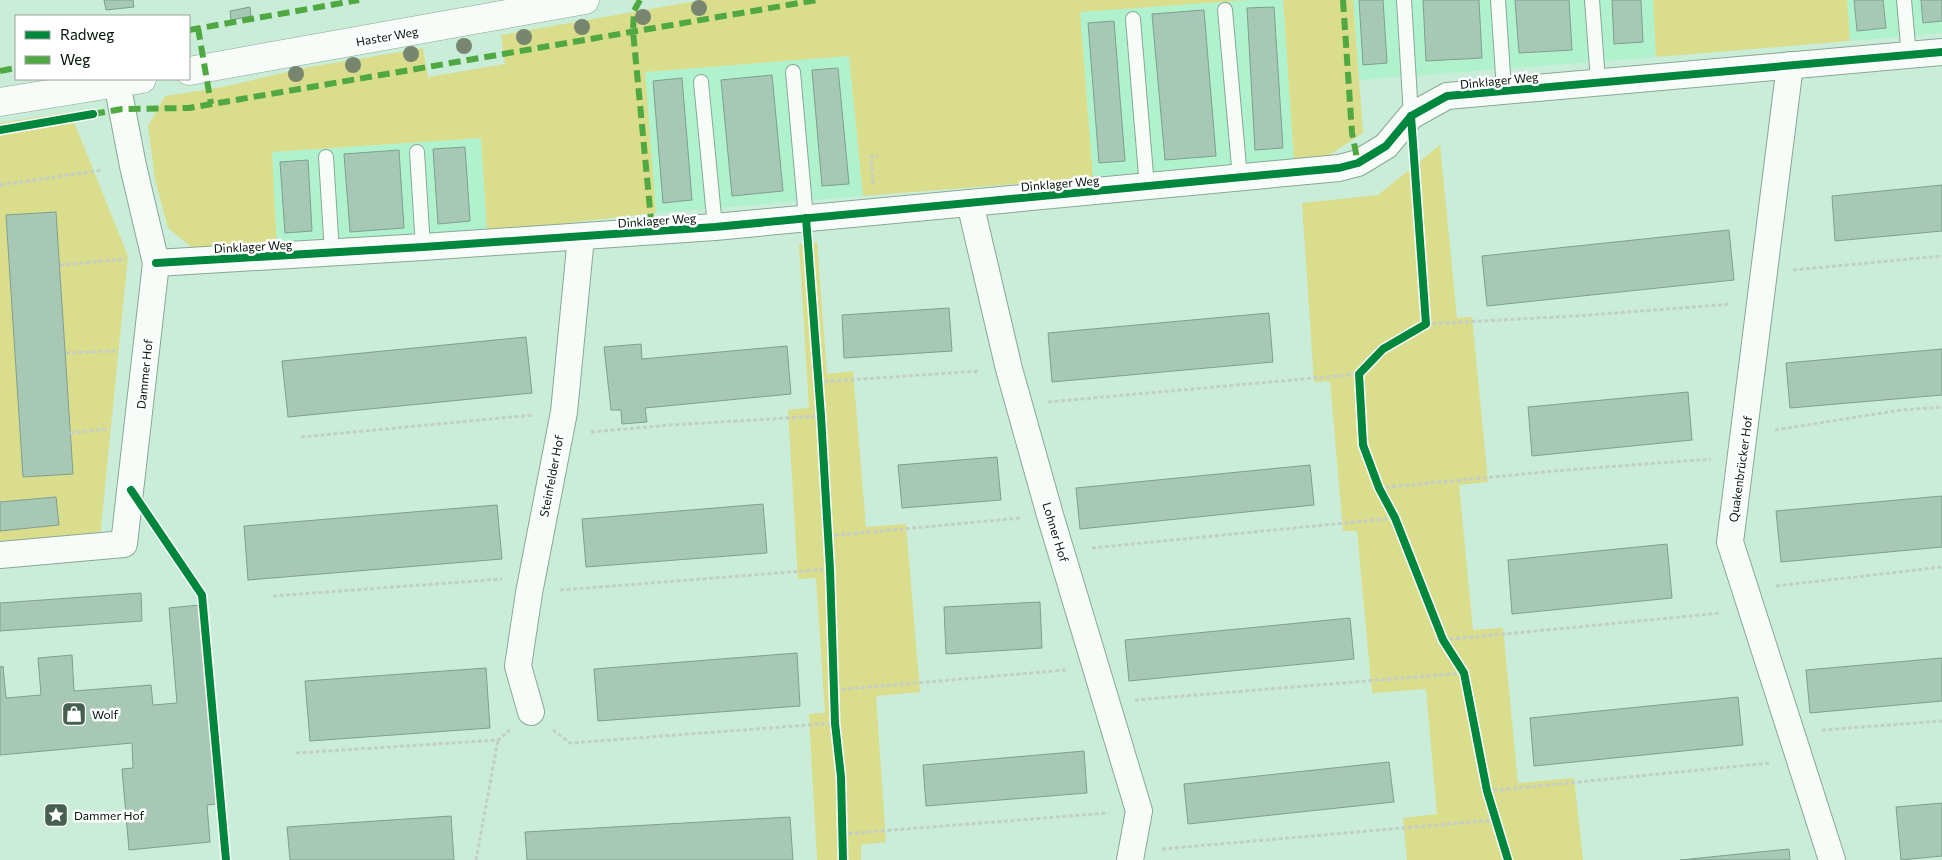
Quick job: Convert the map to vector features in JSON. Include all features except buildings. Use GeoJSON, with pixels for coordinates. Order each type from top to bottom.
{"type":"FeatureCollection","features":[{"type":"Feature","properties":{"kind":"street","name":"Haster Weg"},"geometry":{"type":"LineString","coordinates":[[190,71],[585,0]]}},
{"type":"Feature","properties":{"kind":"street","name":"Dinklager Weg"},"geometry":{"type":"LineString","coordinates":[[143,260],[423,248],[715,227],[1339,168],[1358,163],[1386,146],[1411,116],[1447,96],[1598,81],[1942,52]]}},
{"type":"Feature","properties":{"kind":"street","name":"Quakenbrücker Hof"},"geometry":{"type":"LineString","coordinates":[[1790,65],[1730,542],[1832,860]]}},
{"type":"Feature","properties":{"kind":"street"},"geometry":{"type":"LineString","coordinates":[[0,102],[129,81]]}},
{"type":"Feature","properties":{"kind":"street","name":"Dammer Hof"},"geometry":{"type":"LineString","coordinates":[[0,555],[124,544],[147,349],[143,260],[133,166],[129,81]]}},
{"type":"Feature","properties":{"kind":"street","name":"Lohner Hof"},"geometry":{"type":"LineString","coordinates":[[970,203],[1009,369],[1050,515],[1139,811],[1131,856]]}},
{"type":"Feature","properties":{"kind":"street","name":"Steinfelder Hof"},"geometry":{"type":"LineString","coordinates":[[531,712],[518,666],[561,423],[581,237]]}},
{"type":"Feature","properties":{"kind":"lane"},"geometry":{"type":"LineString","coordinates":[[1404,0],[1411,116]]}},
{"type":"Feature","properties":{"kind":"lane"},"geometry":{"type":"LineString","coordinates":[[1498,0],[1504,90]]}},
{"type":"Feature","properties":{"kind":"lane"},"geometry":{"type":"LineString","coordinates":[[1592,0],[1598,81]]}},
{"type":"Feature","properties":{"kind":"lane"},"geometry":{"type":"LineString","coordinates":[[1904,0],[1909,56]]}},
{"type":"Feature","properties":{"kind":"lane"},"geometry":{"type":"LineString","coordinates":[[1225,10],[1240,178]]}},
{"type":"Feature","properties":{"kind":"lane"},"geometry":{"type":"LineString","coordinates":[[1133,19],[1147,187]]}},
{"type":"Feature","properties":{"kind":"lane"},"geometry":{"type":"LineString","coordinates":[[793,72],[806,218]]}},
{"type":"Feature","properties":{"kind":"lane"},"geometry":{"type":"LineString","coordinates":[[701,82],[715,227]]}},
{"type":"Feature","properties":{"kind":"lane"},"geometry":{"type":"LineString","coordinates":[[417,152],[423,248]]}},
{"type":"Feature","properties":{"kind":"lane"},"geometry":{"type":"LineString","coordinates":[[326,157],[332,253]]}},
{"type":"Feature","properties":{"kind":"path"},"geometry":{"type":"LineString","coordinates":[[0,185],[109,169]]}},
{"type":"Feature","properties":{"kind":"path"},"geometry":{"type":"LineString","coordinates":[[1764,273],[1942,256]]}},
{"type":"Feature","properties":{"kind":"path"},"geometry":{"type":"LineString","coordinates":[[60,264],[143,260]]}},
{"type":"Feature","properties":{"kind":"path"},"geometry":{"type":"LineString","coordinates":[[1426,324],[1760,302]]}},
{"type":"Feature","properties":{"kind":"path"},"geometry":{"type":"LineString","coordinates":[[66,353],[147,349]]}},
{"type":"Feature","properties":{"kind":"path"},"geometry":{"type":"LineString","coordinates":[[818,382],[1009,369]]}},
{"type":"Feature","properties":{"kind":"path"},"geometry":{"type":"LineString","coordinates":[[1020,405],[1359,374]]}},
{"type":"Feature","properties":{"kind":"path"},"geometry":{"type":"LineString","coordinates":[[1379,488],[1554,471],[1743,446],[1901,410],[1942,407]]}},
{"type":"Feature","properties":{"kind":"path"},"geometry":{"type":"LineString","coordinates":[[302,436],[561,423],[670,425],[821,416]]}},
{"type":"Feature","properties":{"kind":"path"},"geometry":{"type":"LineString","coordinates":[[828,536],[1050,515]]}},
{"type":"Feature","properties":{"kind":"path"},"geometry":{"type":"LineString","coordinates":[[1062,551],[1395,518]]}},
{"type":"Feature","properties":{"kind":"path"},"geometry":{"type":"LineString","coordinates":[[1443,640],[1748,599],[1942,567]]}},
{"type":"Feature","properties":{"kind":"path"},"geometry":{"type":"LineString","coordinates":[[273,596],[531,585],[830,569]]}},
{"type":"Feature","properties":{"kind":"path"},"geometry":{"type":"LineString","coordinates":[[835,690],[1096,668]]}},
{"type":"Feature","properties":{"kind":"path"},"geometry":{"type":"LineString","coordinates":[[1107,703],[1464,673]]}},
{"type":"Feature","properties":{"kind":"path"},"geometry":{"type":"LineString","coordinates":[[296,753],[498,740],[531,712],[570,743],[835,723]]}},
{"type":"Feature","properties":{"kind":"path"},"geometry":{"type":"LineString","coordinates":[[1791,732],[1942,721]]}},
{"type":"Feature","properties":{"kind":"path"},"geometry":{"type":"LineString","coordinates":[[476,860],[498,740]]}},
{"type":"Feature","properties":{"kind":"path"},"geometry":{"type":"LineString","coordinates":[[1487,791],[1801,760]]}},
{"type":"Feature","properties":{"kind":"path"},"geometry":{"type":"LineString","coordinates":[[842,834],[1139,811]]}},
{"type":"Feature","properties":{"kind":"path"},"geometry":{"type":"LineString","coordinates":[[1131,856],[1495,820]]}},
{"type":"Feature","properties":{"kind":"shaded area"},"geometry":{"type":"Polygon","coordinates":[[[702,0],[1247,0],[1080,12],[1093,178],[863,196],[849,56],[645,72],[656,213],[487,232],[481,138],[272,152],[277,248],[196,251],[168,228],[155,180],[148,126],[165,96],[223,87],[304,68],[423,48],[428,77],[505,64],[501,35],[702,0]]]}},
{"type":"Feature","properties":{"kind":"shaded area"},"geometry":{"type":"Polygon","coordinates":[[[1247,0],[1283,0],[1294,160],[1093,178],[1080,12],[1247,0]]]}},
{"type":"Feature","properties":{"kind":"shaded area"},"geometry":{"type":"Polygon","coordinates":[[[1283,0],[1353,0],[1363,133],[1329,155],[1294,160],[1283,0]]]}},
{"type":"Feature","properties":{"kind":"shaded area"},"geometry":{"type":"Polygon","coordinates":[[[1353,0],[1653,0],[1656,57],[1359,80],[1353,0]]]}},
{"type":"Feature","properties":{"kind":"shaded area"},"geometry":{"type":"Polygon","coordinates":[[[1653,0],[1847,0],[1850,41],[1656,57],[1653,0]]]}},
{"type":"Feature","properties":{"kind":"shaded area"},"geometry":{"type":"Polygon","coordinates":[[[1847,0],[1942,0],[1942,33],[1850,41],[1847,0]]]}},
{"type":"Feature","properties":{"kind":"shaded area"},"geometry":{"type":"Polygon","coordinates":[[[849,56],[863,196],[656,213],[644,72],[849,56]]]}},
{"type":"Feature","properties":{"kind":"shaded area"},"geometry":{"type":"Polygon","coordinates":[[[70,112],[128,256],[100,538],[0,546],[0,123],[70,112]]]}},
{"type":"Feature","properties":{"kind":"shaded area"},"geometry":{"type":"Polygon","coordinates":[[[481,138],[487,232],[277,248],[271,152],[481,138]]]}},
{"type":"Feature","properties":{"kind":"shaded area"},"geometry":{"type":"Polygon","coordinates":[[[1440,145],[1457,318],[1472,317],[1488,482],[1459,485],[1473,630],[1503,628],[1518,783],[1574,778],[1583,860],[1407,860],[1403,818],[1437,814],[1426,689],[1372,693],[1357,531],[1343,531],[1330,381],[1314,382],[1302,203],[1378,195],[1440,145]]]}},
{"type":"Feature","properties":{"kind":"shaded area"},"geometry":{"type":"Polygon","coordinates":[[[817,242],[827,374],[853,371],[866,527],[906,524],[920,692],[876,696],[886,842],[861,845],[861,860],[817,860],[809,714],[825,713],[816,578],[798,579],[788,410],[809,408],[799,244],[817,242]]]}},
{"type":"Feature","properties":{"kind":"marked path"},"geometry":{"type":"LineString","coordinates":[[190,30],[359,0]]}},
{"type":"Feature","properties":{"kind":"marked path"},"geometry":{"type":"LineString","coordinates":[[640,0],[634,11],[633,31],[652,230]]}},
{"type":"Feature","properties":{"kind":"marked path"},"geometry":{"type":"LineString","coordinates":[[93,114],[122,109],[189,108],[817,0]]}},
{"type":"Feature","properties":{"kind":"marked path"},"geometry":{"type":"LineString","coordinates":[[1343,0],[1352,133],[1358,163]]}},
{"type":"Feature","properties":{"kind":"marked path"},"geometry":{"type":"LineString","coordinates":[[198,28],[211,104]]}},
{"type":"Feature","properties":{"kind":"marked path"},"geometry":{"type":"LineString","coordinates":[[0,71],[15,68]]}},
{"type":"Feature","properties":{"kind":"cycle path"},"geometry":{"type":"LineString","coordinates":[[156,263],[715,227],[1339,168],[1358,163],[1386,146],[1411,116],[1447,96],[1942,52]]}},
{"type":"Feature","properties":{"kind":"cycle path"},"geometry":{"type":"LineString","coordinates":[[0,130],[93,114]]}},
{"type":"Feature","properties":{"kind":"cycle path"},"geometry":{"type":"LineString","coordinates":[[1411,116],[1426,324],[1383,349],[1359,374],[1363,445],[1379,488],[1395,518],[1443,640],[1464,673],[1487,791],[1508,860]]}},
{"type":"Feature","properties":{"kind":"cycle path"},"geometry":{"type":"LineString","coordinates":[[806,218],[830,569],[835,723],[841,777],[843,860]]}},
{"type":"Feature","properties":{"kind":"cycle path"},"geometry":{"type":"LineString","coordinates":[[131,490],[202,595],[226,860]]}},
{"type":"Feature","properties":{"kind":"place","name":"Wolf"},"geometry":{"type":"Point","coordinates":[74,714]}},
{"type":"Feature","properties":{"kind":"place","name":"Dammer Hof"},"geometry":{"type":"Point","coordinates":[56,815]}}]}
